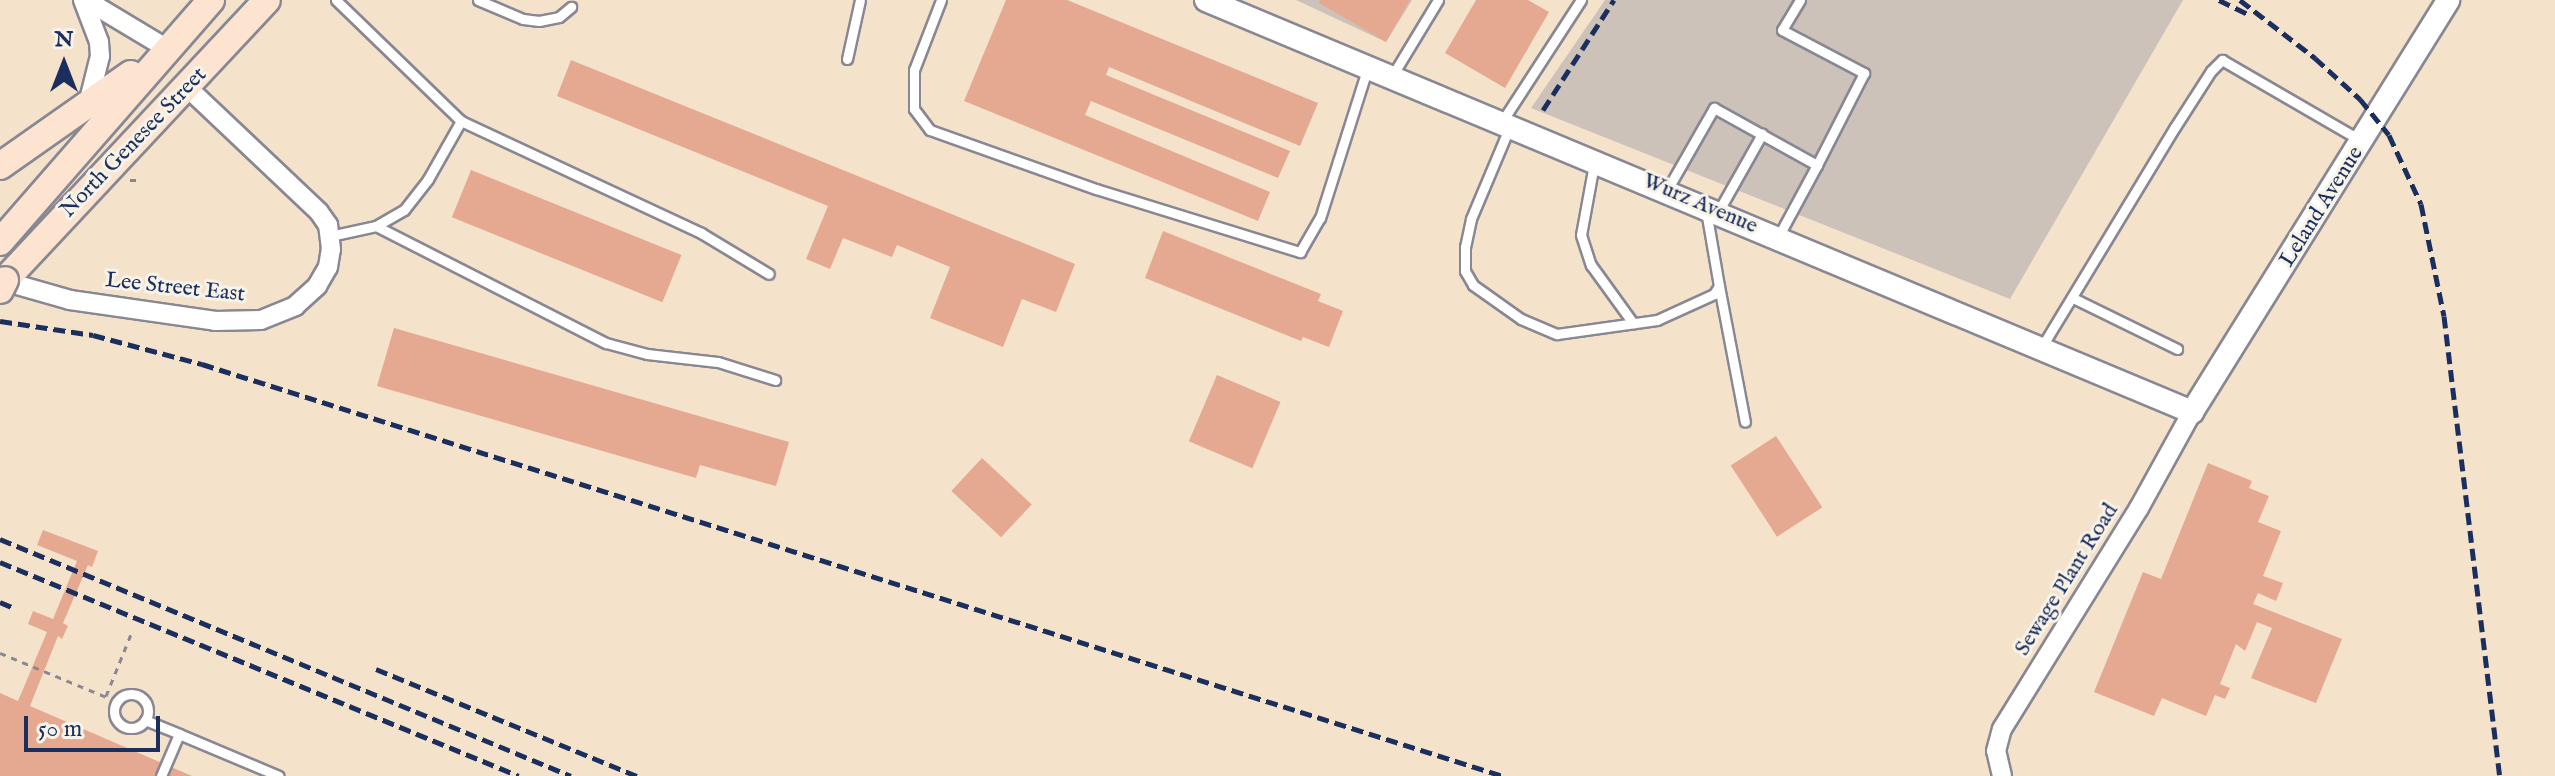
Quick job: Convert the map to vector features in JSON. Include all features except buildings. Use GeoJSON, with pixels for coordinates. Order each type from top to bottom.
{"type":"FeatureCollection","features":[{"type":"Feature","properties":{"kind":"main road","name":"North Genesee Street"},"geometry":{"type":"LineString","coordinates":[[0,242],[211,0]]}},
{"type":"Feature","properties":{"kind":"main road","name":"North Genesee Street"},"geometry":{"type":"LineString","coordinates":[[1,284],[102,174],[188,88],[267,0]]}},
{"type":"Feature","properties":{"kind":"main road"},"geometry":{"type":"LineString","coordinates":[[0,166],[166,48]]}},
{"type":"Feature","properties":{"kind":"street"},"geometry":{"type":"LineString","coordinates":[[84,0],[166,48]]}},
{"type":"Feature","properties":{"kind":"street"},"geometry":{"type":"LineString","coordinates":[[84,0],[99,42],[100,56],[88,105]]}},
{"type":"Feature","properties":{"kind":"street","name":"Wurz Avenue"},"geometry":{"type":"LineString","coordinates":[[1206,0],[1391,79],[1667,190],[2192,412]]}},
{"type":"Feature","properties":{"kind":"street","name":"Leland Avenue"},"geometry":{"type":"LineString","coordinates":[[2192,412],[2448,0]]}},
{"type":"Feature","properties":{"kind":"street"},"geometry":{"type":"LineString","coordinates":[[188,88],[319,212],[330,236]]}},
{"type":"Feature","properties":{"kind":"street","name":"Lee Street East"},"geometry":{"type":"LineString","coordinates":[[1,284],[70,300],[215,321],[261,320],[295,306],[317,286],[328,267],[330,236]]}},
{"type":"Feature","properties":{"kind":"street","name":"Sewage Plant Road"},"geometry":{"type":"LineString","coordinates":[[2002,776],[1996,751],[2002,729],[2139,508],[2192,412]]}},
{"type":"Feature","properties":{"kind":"lane"},"geometry":{"type":"LineString","coordinates":[[336,0],[461,121],[701,233],[769,274]]}},
{"type":"Feature","properties":{"kind":"lane"},"geometry":{"type":"LineString","coordinates":[[478,0],[523,19],[539,21],[559,17],[571,7]]}},
{"type":"Feature","properties":{"kind":"lane"},"geometry":{"type":"LineString","coordinates":[[847,59],[860,0]]}},
{"type":"Feature","properties":{"kind":"lane"},"geometry":{"type":"LineString","coordinates":[[941,0],[914,70],[914,109],[930,130],[1096,189],[1300,252],[1320,218],[1368,69]]}},
{"type":"Feature","properties":{"kind":"lane"},"geometry":{"type":"LineString","coordinates":[[1391,79],[1438,0]]}},
{"type":"Feature","properties":{"kind":"lane"},"geometry":{"type":"LineString","coordinates":[[1581,0],[1506,125],[1471,219],[1465,247],[1465,271],[1473,285],[1521,319],[1557,334],[1657,320],[1714,294],[1719,286]]}},
{"type":"Feature","properties":{"kind":"lane"},"geometry":{"type":"LineString","coordinates":[[1778,237],[1864,73],[1782,30],[1800,0]]}},
{"type":"Feature","properties":{"kind":"lane"},"geometry":{"type":"LineString","coordinates":[[2041,348],[2175,127],[2211,71],[2222,60],[2363,141]]}},
{"type":"Feature","properties":{"kind":"lane"},"geometry":{"type":"LineString","coordinates":[[1667,190],[1714,108],[1817,165]]}},
{"type":"Feature","properties":{"kind":"lane"},"geometry":{"type":"LineString","coordinates":[[330,236],[376,226],[404,210],[428,179],[461,121]]}},
{"type":"Feature","properties":{"kind":"lane"},"geometry":{"type":"LineString","coordinates":[[1745,422],[1719,286],[1711,209],[1762,134]]}},
{"type":"Feature","properties":{"kind":"lane"},"geometry":{"type":"LineString","coordinates":[[1595,161],[1581,235],[1591,265],[1633,323]]}},
{"type":"Feature","properties":{"kind":"lane"},"geometry":{"type":"LineString","coordinates":[[376,226],[606,343],[647,354],[718,362],[775,380]]}},
{"type":"Feature","properties":{"kind":"lane"},"geometry":{"type":"LineString","coordinates":[[2073,298],[2177,349]]}},
{"type":"Feature","properties":{"kind":"lane"},"geometry":{"type":"LineString","coordinates":[[126,694],[138,695],[148,708],[145,720],[134,727],[123,726],[114,715],[116,701],[126,694]]}},
{"type":"Feature","properties":{"kind":"lane"},"geometry":{"type":"LineString","coordinates":[[145,720],[279,776]]}},
{"type":"Feature","properties":{"kind":"lane"},"geometry":{"type":"LineString","coordinates":[[161,776],[179,734]]}},
{"type":"Feature","properties":{"kind":"path"},"geometry":{"type":"LineString","coordinates":[[106,696],[131,634]]}},
{"type":"Feature","properties":{"kind":"path"},"geometry":{"type":"LineString","coordinates":[[0,653],[116,701]]}},
{"type":"Feature","properties":{"kind":"shaded area"},"geometry":{"type":"Polygon","coordinates":[[[1296,0],[1412,0],[1386,42],[1296,0]]]}},
{"type":"Feature","properties":{"kind":"shaded area"},"geometry":{"type":"Polygon","coordinates":[[[1605,0],[2183,0],[2010,299],[1531,108],[1605,0]]]}},
{"type":"Feature","properties":{"kind":"railway"},"geometry":{"type":"LineString","coordinates":[[1543,110],[1614,0]]}},
{"type":"Feature","properties":{"kind":"railway"},"geometry":{"type":"LineString","coordinates":[[2219,0],[2248,14]]}},
{"type":"Feature","properties":{"kind":"railway"},"geometry":{"type":"LineString","coordinates":[[2240,0],[2315,58],[2360,99],[2389,135],[2421,204],[2444,316],[2500,776]]}},
{"type":"Feature","properties":{"kind":"railway"},"geometry":{"type":"LineString","coordinates":[[0,321],[93,335],[202,364],[1503,776]]}},
{"type":"Feature","properties":{"kind":"railway"},"geometry":{"type":"LineString","coordinates":[[0,539],[571,776]]}},
{"type":"Feature","properties":{"kind":"railway"},"geometry":{"type":"LineString","coordinates":[[0,562],[519,776]]}},
{"type":"Feature","properties":{"kind":"railway"},"geometry":{"type":"LineString","coordinates":[[0,602],[14,608]]}},
{"type":"Feature","properties":{"kind":"railway"},"geometry":{"type":"LineString","coordinates":[[376,669],[637,776]]}}]}
